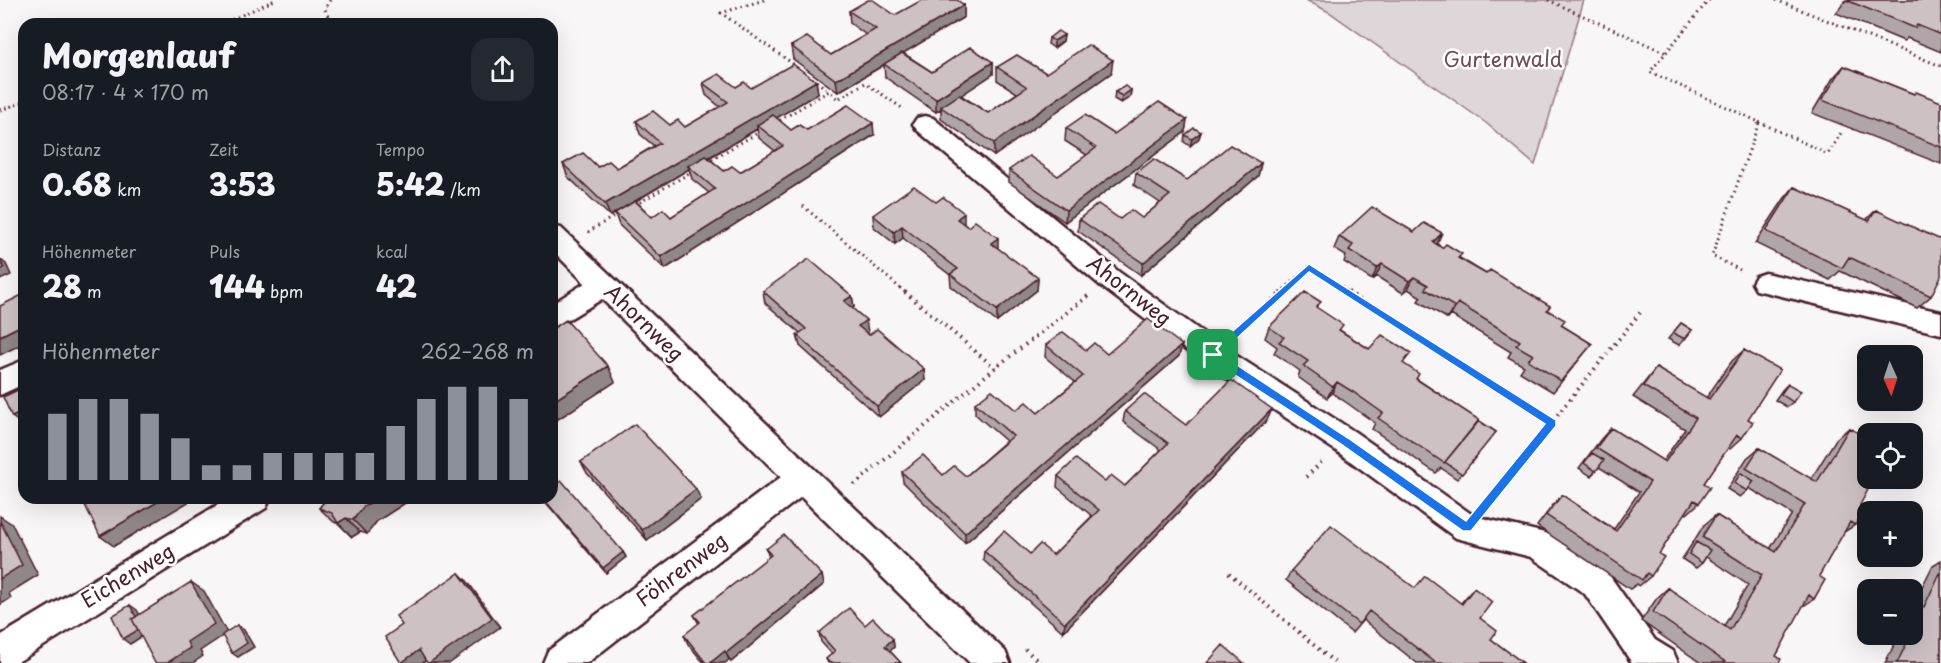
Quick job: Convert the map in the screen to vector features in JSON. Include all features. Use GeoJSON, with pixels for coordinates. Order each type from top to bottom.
{"type":"FeatureCollection","features":[{"type":"Feature","properties":{"kind":"street","name":"Ahornweg"},"geometry":{"type":"LineString","coordinates":[[925,124],[1110,279],[1213,355],[1345,441],[1467,528],[1538,544],[1596,583],[1643,651],[1660,663]]}},
{"type":"Feature","properties":{"kind":"street","name":"Ahornweg"},"geometry":{"type":"LineString","coordinates":[[559,241],[993,663]]}},
{"type":"Feature","properties":{"kind":"street"},"geometry":{"type":"LineString","coordinates":[[1765,283],[1940,321]]}},
{"type":"Feature","properties":{"kind":"street"},"geometry":{"type":"LineString","coordinates":[[558,313],[604,285]]}},
{"type":"Feature","properties":{"kind":"street"},"geometry":{"type":"LineString","coordinates":[[0,383],[18,374]]}},
{"type":"Feature","properties":{"kind":"street","name":"Föhrenweg"},"geometry":{"type":"LineString","coordinates":[[560,663],[803,478]]}},
{"type":"Feature","properties":{"kind":"street","name":"Eichenweg"},"geometry":{"type":"LineString","coordinates":[[0,654],[245,504]]}},
{"type":"Feature","properties":{"kind":"path"},"geometry":{"type":"LineString","coordinates":[[235,18],[275,0]]}},
{"type":"Feature","properties":{"kind":"path"},"geometry":{"type":"LineString","coordinates":[[329,18],[325,9],[330,0]]}},
{"type":"Feature","properties":{"kind":"path"},"geometry":{"type":"LineString","coordinates":[[764,0],[721,13],[801,70]]}},
{"type":"Feature","properties":{"kind":"path"},"geometry":{"type":"LineString","coordinates":[[1548,0],[1666,52]]}},
{"type":"Feature","properties":{"kind":"path"},"geometry":{"type":"LineString","coordinates":[[1710,0],[1650,72],[1828,154],[1841,133]]}},
{"type":"Feature","properties":{"kind":"path"},"geometry":{"type":"LineString","coordinates":[[1776,0],[1941,66]]}},
{"type":"Feature","properties":{"kind":"path"},"geometry":{"type":"LineString","coordinates":[[810,77],[838,99],[865,83],[925,124]]}},
{"type":"Feature","properties":{"kind":"path"},"geometry":{"type":"LineString","coordinates":[[707,162],[830,91]]}},
{"type":"Feature","properties":{"kind":"path"},"geometry":{"type":"LineString","coordinates":[[0,110],[18,104]]}},
{"type":"Feature","properties":{"kind":"path"},"geometry":{"type":"LineString","coordinates":[[1759,122],[1712,256],[1765,283]]}},
{"type":"Feature","properties":{"kind":"path"},"geometry":{"type":"LineString","coordinates":[[559,241],[697,168]]}},
{"type":"Feature","properties":{"kind":"path"},"geometry":{"type":"LineString","coordinates":[[803,206],[994,368]]}},
{"type":"Feature","properties":{"kind":"path"},"geometry":{"type":"LineString","coordinates":[[1213,355],[1309,267],[1552,423]]}},
{"type":"Feature","properties":{"kind":"path"},"geometry":{"type":"LineString","coordinates":[[854,485],[994,368],[1110,279]]}},
{"type":"Feature","properties":{"kind":"path"},"geometry":{"type":"LineString","coordinates":[[1467,528],[1643,309]]}},
{"type":"Feature","properties":{"kind":"path"},"geometry":{"type":"LineString","coordinates":[[1229,573],[1335,663]]}},
{"type":"Feature","properties":{"kind":"green space","name":"Gurtenwald"},"geometry":{"type":"Polygon","coordinates":[[[1306,0],[1584,0],[1535,165],[1486,123],[1329,12],[1306,0]]]}},
{"type":"Feature","properties":{"kind":"building"},"geometry":{"type":"Polygon","coordinates":[[[868,0],[873,0],[895,15],[922,0],[957,0],[964,5],[836,80],[791,46],[807,37],[831,55],[876,29],[849,11],[868,0]]]}},
{"type":"Feature","properties":{"kind":"building"},"geometry":{"type":"Polygon","coordinates":[[[1846,0],[1941,0],[1941,35],[1917,25],[1915,28],[1846,0]]]}},
{"type":"Feature","properties":{"kind":"building"},"geometry":{"type":"Polygon","coordinates":[[[1058,31],[1064,35],[1054,41],[1049,38],[1058,31]]]}},
{"type":"Feature","properties":{"kind":"building"},"geometry":{"type":"Polygon","coordinates":[[[1088,45],[1113,60],[994,143],[941,107],[959,95],[988,113],[1027,87],[997,67],[1017,55],[1046,73],[1088,45]]]}},
{"type":"Feature","properties":{"kind":"building"},"geometry":{"type":"Polygon","coordinates":[[[970,47],[993,62],[936,99],[884,64],[902,53],[932,72],[970,47]]]}},
{"type":"Feature","properties":{"kind":"building"},"geometry":{"type":"Polygon","coordinates":[[[793,64],[816,81],[605,204],[563,164],[583,153],[598,167],[609,161],[617,168],[660,143],[636,121],[653,111],[670,125],[678,120],[685,127],[728,102],[703,83],[719,74],[736,87],[744,82],[751,88],[793,64]]]}},
{"type":"Feature","properties":{"kind":"building"},"geometry":{"type":"Polygon","coordinates":[[[1844,66],[1914,94],[1916,92],[1941,102],[1941,147],[1822,100],[1844,66]]]}},
{"type":"Feature","properties":{"kind":"building"},"geometry":{"type":"Polygon","coordinates":[[[1125,86],[1131,90],[1122,96],[1115,92],[1125,86]]]}},
{"type":"Feature","properties":{"kind":"building"},"geometry":{"type":"Polygon","coordinates":[[[1159,102],[1187,120],[1066,210],[1009,170],[1029,156],[1058,176],[1096,148],[1066,128],[1085,115],[1114,134],[1159,102]]]}},
{"type":"Feature","properties":{"kind":"building"},"geometry":{"type":"Polygon","coordinates":[[[848,105],[873,123],[661,257],[615,213],[635,201],[652,217],[663,209],[671,217],[715,189],[688,166],[706,156],[724,171],[732,166],[740,172],[783,146],[757,125],[773,115],[791,130],[799,125],[807,130],[848,105]]]}},
{"type":"Feature","properties":{"kind":"building"},"geometry":{"type":"Polygon","coordinates":[[[1194,128],[1201,132],[1192,139],[1185,135],[1194,128]]]}},
{"type":"Feature","properties":{"kind":"building"},"geometry":{"type":"Polygon","coordinates":[[[1230,145],[1261,163],[1143,263],[1079,219],[1098,204],[1120,219],[1131,210],[1142,218],[1170,195],[1136,173],[1154,159],[1187,180],[1230,145]]]}},
{"type":"Feature","properties":{"kind":"building"},"geometry":{"type":"Polygon","coordinates":[[[914,186],[936,202],[943,197],[964,213],[957,219],[968,227],[975,221],[998,238],[991,243],[1038,278],[997,310],[950,274],[958,269],[902,226],[894,232],[873,215],[914,186]]]}},
{"type":"Feature","properties":{"kind":"building"},"geometry":{"type":"Polygon","coordinates":[[[1794,187],[1869,221],[1876,210],[1941,240],[1941,276],[1931,296],[1849,257],[1842,268],[1766,231],[1794,187]]]}},
{"type":"Feature","properties":{"kind":"building"},"geometry":{"type":"Polygon","coordinates":[[[1372,207],[1414,232],[1424,223],[1442,233],[1433,242],[1442,248],[1446,244],[1462,254],[1458,258],[1486,274],[1490,270],[1550,306],[1547,310],[1565,320],[1561,325],[1592,344],[1561,381],[1528,360],[1533,355],[1516,345],[1520,341],[1458,303],[1455,307],[1425,289],[1428,285],[1414,277],[1409,281],[1382,264],[1377,268],[1349,250],[1353,245],[1339,237],[1372,207]]]}},
{"type":"Feature","properties":{"kind":"building"},"geometry":{"type":"Polygon","coordinates":[[[809,259],[852,296],[844,301],[866,320],[858,326],[869,335],[877,329],[924,369],[877,406],[797,335],[806,329],[763,291],[809,259]]]}},
{"type":"Feature","properties":{"kind":"building"},"geometry":{"type":"Polygon","coordinates":[[[1305,292],[1321,302],[1316,307],[1343,325],[1339,330],[1369,349],[1382,335],[1411,353],[1403,363],[1419,374],[1416,379],[1479,420],[1444,463],[1378,418],[1383,413],[1353,392],[1337,382],[1333,387],[1303,366],[1308,361],[1279,342],[1284,337],[1269,327],[1305,292]]]}},
{"type":"Feature","properties":{"kind":"building"},"geometry":{"type":"Polygon","coordinates":[[[18,297],[18,327],[0,336],[0,306],[18,297]]]}},
{"type":"Feature","properties":{"kind":"building"},"geometry":{"type":"Polygon","coordinates":[[[1148,319],[1182,345],[965,533],[902,472],[923,455],[943,475],[954,466],[966,476],[1013,436],[975,403],[992,390],[1016,410],[1026,402],[1038,413],[1083,376],[1046,345],[1063,332],[1086,350],[1094,343],[1107,354],[1148,319]]]}},
{"type":"Feature","properties":{"kind":"building"},"geometry":{"type":"Polygon","coordinates":[[[566,320],[608,366],[558,398],[558,325],[566,320]]]}},
{"type":"Feature","properties":{"kind":"building"},"geometry":{"type":"Polygon","coordinates":[[[1681,323],[1692,330],[1685,339],[1673,333],[1681,323]]]}},
{"type":"Feature","properties":{"kind":"building"},"geometry":{"type":"Polygon","coordinates":[[[1744,350],[1780,370],[1748,419],[1753,422],[1742,438],[1737,435],[1704,483],[1710,487],[1699,503],[1694,500],[1659,554],[1664,557],[1651,576],[1647,573],[1642,580],[1546,515],[1562,495],[1616,531],[1650,482],[1596,448],[1611,428],[1665,462],[1696,418],[1643,386],[1656,368],[1709,399],[1744,350]]]}},
{"type":"Feature","properties":{"kind":"building"},"geometry":{"type":"Polygon","coordinates":[[[1231,380],[1272,409],[1065,623],[984,551],[1004,531],[1030,554],[1040,544],[1053,555],[1099,510],[1058,476],[1076,459],[1105,482],[1111,475],[1125,486],[1168,443],[1125,411],[1144,394],[1186,425],[1231,380]]]}},
{"type":"Feature","properties":{"kind":"building"},"geometry":{"type":"Polygon","coordinates":[[[1788,384],[1801,391],[1793,402],[1781,394],[1788,384]]]}},
{"type":"Feature","properties":{"kind":"building"},"geometry":{"type":"Polygon","coordinates":[[[18,390],[18,414],[12,417],[3,397],[18,390]]]}},
{"type":"Feature","properties":{"kind":"building"},"geometry":{"type":"Polygon","coordinates":[[[1479,421],[1496,432],[1462,474],[1445,462],[1479,421]]]}},
{"type":"Feature","properties":{"kind":"building"},"geometry":{"type":"Polygon","coordinates":[[[635,424],[696,489],[642,530],[581,462],[635,424]]]}},
{"type":"Feature","properties":{"kind":"building"},"geometry":{"type":"Polygon","coordinates":[[[1849,428],[1857,432],[1857,489],[1868,489],[1862,501],[1857,501],[1855,525],[1850,522],[1819,576],[1825,580],[1814,599],[1809,595],[1776,656],[1781,659],[1779,663],[1727,663],[1653,612],[1668,588],[1730,630],[1762,575],[1702,537],[1716,515],[1776,552],[1805,504],[1746,468],[1759,448],[1817,482],[1849,428]]]}},
{"type":"Feature","properties":{"kind":"building"},"geometry":{"type":"Polygon","coordinates":[[[1592,453],[1604,460],[1596,471],[1584,463],[1592,453]]]}},
{"type":"Feature","properties":{"kind":"building"},"geometry":{"type":"Polygon","coordinates":[[[1741,473],[1754,481],[1747,491],[1734,483],[1741,473]]]}},
{"type":"Feature","properties":{"kind":"building"},"geometry":{"type":"Polygon","coordinates":[[[562,481],[623,552],[603,568],[548,504],[558,504],[558,484],[562,481]]]}},
{"type":"Feature","properties":{"kind":"building"},"geometry":{"type":"Polygon","coordinates":[[[84,504],[154,504],[100,536],[84,504]]]}},
{"type":"Feature","properties":{"kind":"building"},"geometry":{"type":"Polygon","coordinates":[[[322,504],[368,504],[353,520],[346,518],[338,523],[332,513],[319,508],[322,504]]]}},
{"type":"Feature","properties":{"kind":"building"},"geometry":{"type":"Polygon","coordinates":[[[0,521],[22,565],[0,579],[0,521]]]}},
{"type":"Feature","properties":{"kind":"building"},"geometry":{"type":"Polygon","coordinates":[[[1331,525],[1415,588],[1425,576],[1462,604],[1474,588],[1492,602],[1480,618],[1497,631],[1491,639],[1523,663],[1436,663],[1369,611],[1359,624],[1291,571],[1331,525]]]}},
{"type":"Feature","properties":{"kind":"building"},"geometry":{"type":"Polygon","coordinates":[[[784,535],[822,575],[726,653],[725,651],[710,663],[706,663],[684,635],[700,622],[694,615],[771,555],[766,549],[784,535]]]}},
{"type":"Feature","properties":{"kind":"building"},"geometry":{"type":"Polygon","coordinates":[[[1696,542],[1710,550],[1702,563],[1689,554],[1696,542]]]}},
{"type":"Feature","properties":{"kind":"building"},"geometry":{"type":"Polygon","coordinates":[[[1941,571],[1941,663],[1897,663],[1906,645],[1923,645],[1924,607],[1941,571]]]}},
{"type":"Feature","properties":{"kind":"building"},"geometry":{"type":"Polygon","coordinates":[[[459,573],[492,618],[429,663],[419,650],[401,663],[385,637],[402,625],[396,616],[459,573]]]}},
{"type":"Feature","properties":{"kind":"building"},"geometry":{"type":"Polygon","coordinates":[[[191,582],[214,624],[187,642],[190,648],[167,663],[155,663],[132,619],[191,582]]]}},
{"type":"Feature","properties":{"kind":"building"},"geometry":{"type":"Polygon","coordinates":[[[130,605],[136,617],[132,619],[138,630],[123,639],[112,616],[130,605]]]}},
{"type":"Feature","properties":{"kind":"building"},"geometry":{"type":"Polygon","coordinates":[[[849,608],[865,625],[873,618],[893,639],[885,646],[901,663],[830,663],[826,659],[835,651],[819,633],[849,608]]]}},
{"type":"Feature","properties":{"kind":"building"},"geometry":{"type":"Polygon","coordinates":[[[237,625],[247,643],[232,653],[222,635],[237,625]]]}},
{"type":"Feature","properties":{"kind":"building"},"geometry":{"type":"Polygon","coordinates":[[[1223,645],[1244,663],[1207,663],[1223,645]]]}},
{"type":"Feature","properties":{"kind":"route"},"geometry":{"type":"LineString","coordinates":[[1309,267],[1552,423],[1467,528],[1345,441],[1213,355],[1309,267]]}}]}
